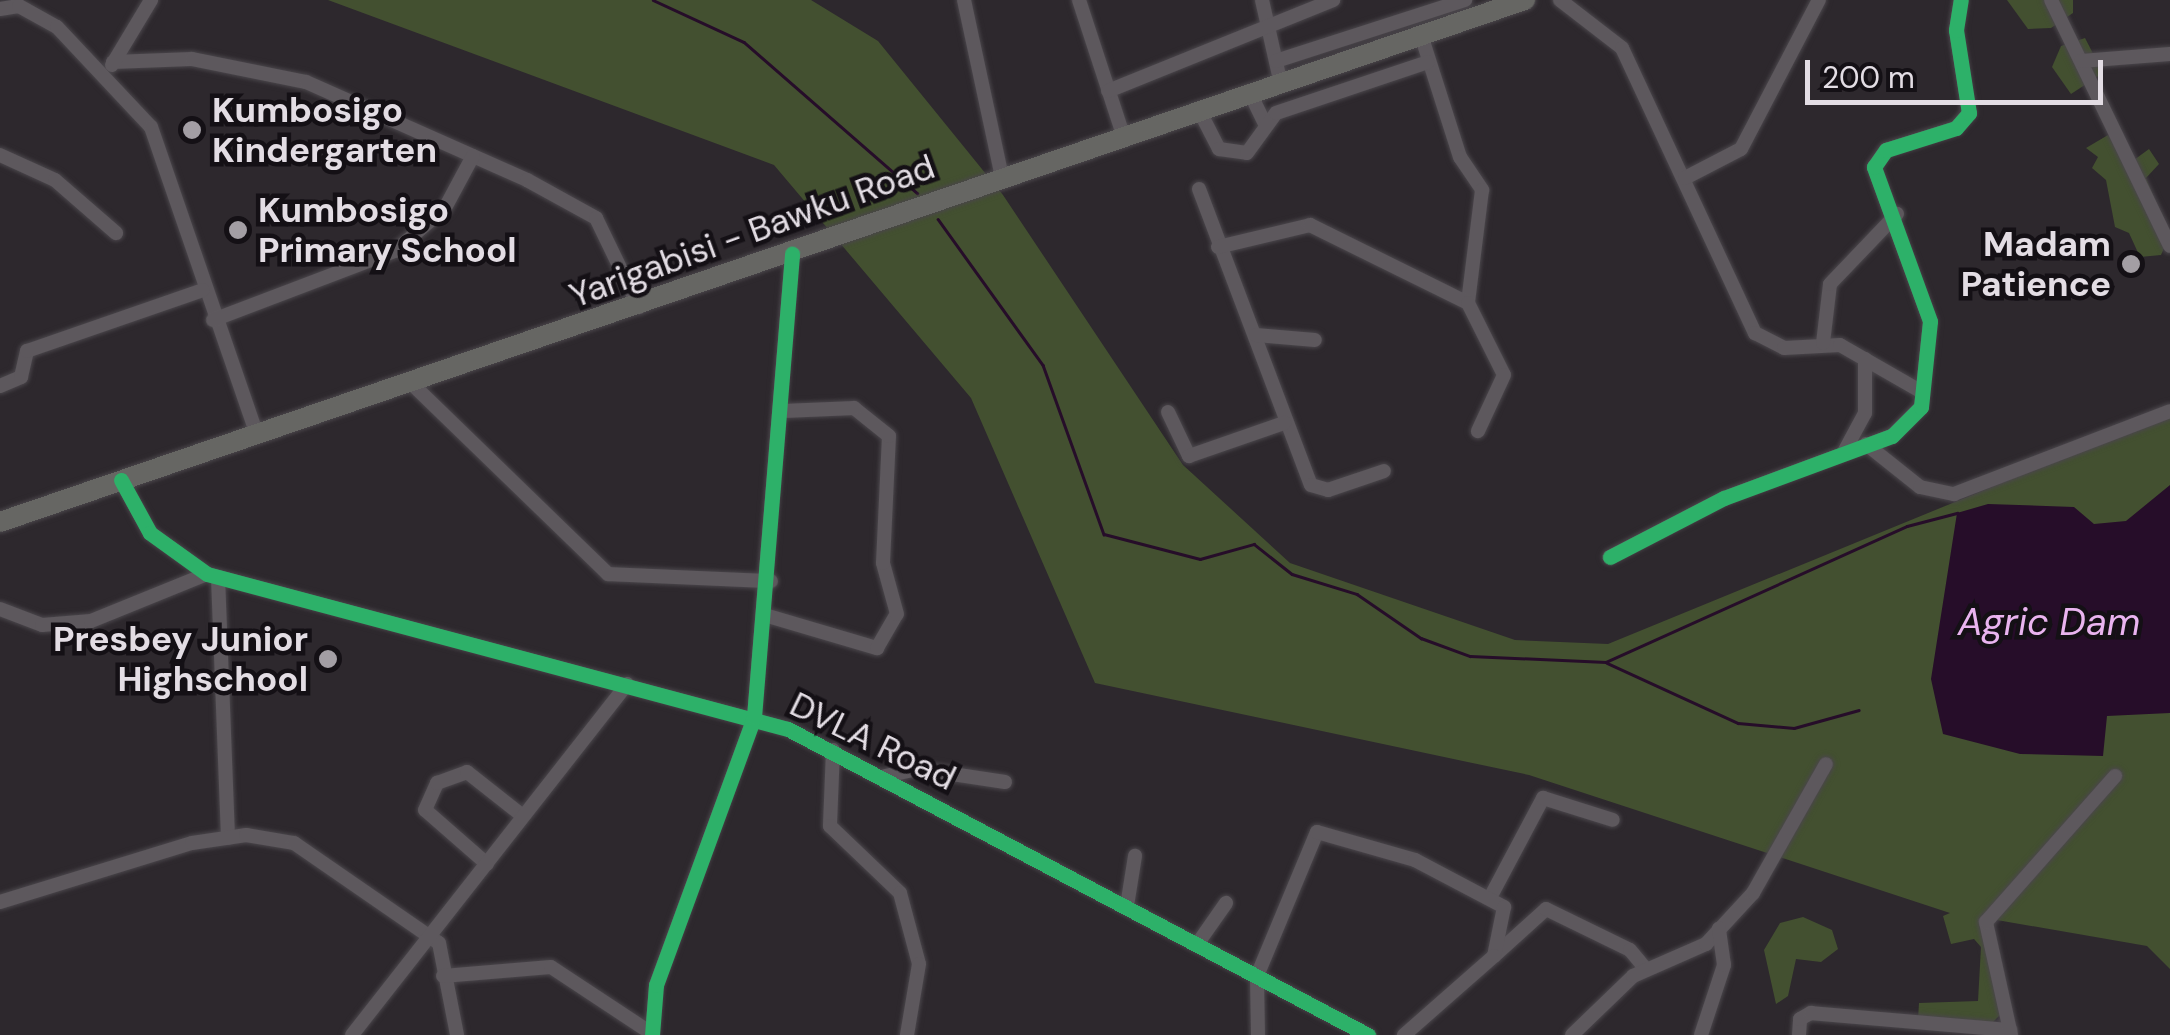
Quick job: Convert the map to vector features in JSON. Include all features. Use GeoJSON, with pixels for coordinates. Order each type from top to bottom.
{"type":"FeatureCollection","features":[{"type":"Feature","properties":{"kind":"highway","name":"Yarigabisi - Bawku Road"},"geometry":{"type":"LineString","coordinates":[[0,522],[792,254],[1249,91],[1278,70],[1422,38],[1472,5],[1525,0]]}},
{"type":"Feature","properties":{"kind":"street"},"geometry":{"type":"LineString","coordinates":[[110,68],[151,0]]}},
{"type":"Feature","properties":{"kind":"street"},"geometry":{"type":"LineString","coordinates":[[964,0],[1002,177]]}},
{"type":"Feature","properties":{"kind":"street"},"geometry":{"type":"LineString","coordinates":[[1079,0],[1123,135]]}},
{"type":"Feature","properties":{"kind":"street"},"geometry":{"type":"LineString","coordinates":[[1262,0],[1278,70],[1472,5]]}},
{"type":"Feature","properties":{"kind":"street"},"geometry":{"type":"LineString","coordinates":[[1108,92],[1266,23],[1333,0]]}},
{"type":"Feature","properties":{"kind":"street"},"geometry":{"type":"LineString","coordinates":[[1560,0],[1622,48],[1755,334],[1784,348],[1823,343],[1864,359],[1922,392]]}},
{"type":"Feature","properties":{"kind":"street"},"geometry":{"type":"LineString","coordinates":[[1685,178],[1741,148],[1819,0]]}},
{"type":"Feature","properties":{"kind":"street"},"geometry":{"type":"LineString","coordinates":[[1610,557],[1711,504],[1912,422],[1922,392],[1930,321],[1896,214],[1874,167],[1879,158],[1956,128],[1970,113],[1956,30],[1961,0]]}},
{"type":"Feature","properties":{"kind":"street"},"geometry":{"type":"LineString","coordinates":[[2051,0],[2170,246]]}},
{"type":"Feature","properties":{"kind":"street"},"geometry":{"type":"LineString","coordinates":[[0,9],[20,3],[110,68],[151,127],[213,320],[257,435]]}},
{"type":"Feature","properties":{"kind":"street"},"geometry":{"type":"LineString","coordinates":[[1422,38],[1460,157],[1482,190],[1468,303],[1504,375],[1478,431]]}},
{"type":"Feature","properties":{"kind":"street"},"geometry":{"type":"LineString","coordinates":[[2081,61],[2170,54]]}},
{"type":"Feature","properties":{"kind":"street"},"geometry":{"type":"LineString","coordinates":[[110,68],[192,60],[306,82],[473,156],[596,218],[639,307]]}},
{"type":"Feature","properties":{"kind":"street"},"geometry":{"type":"LineString","coordinates":[[1264,122],[1428,62]]}},
{"type":"Feature","properties":{"kind":"street"},"geometry":{"type":"LineString","coordinates":[[1198,110],[1232,156],[1255,146],[1264,122],[1249,91]]}},
{"type":"Feature","properties":{"kind":"street"},"geometry":{"type":"LineString","coordinates":[[0,155],[55,180],[116,234]]}},
{"type":"Feature","properties":{"kind":"street"},"geometry":{"type":"LineString","coordinates":[[213,320],[396,250],[445,208],[473,156]]}},
{"type":"Feature","properties":{"kind":"street"},"geometry":{"type":"LineString","coordinates":[[1198,188],[1256,336],[1284,423],[1319,490],[1384,471]]}},
{"type":"Feature","properties":{"kind":"street"},"geometry":{"type":"LineString","coordinates":[[1823,343],[1830,284],[1896,214]]}},
{"type":"Feature","properties":{"kind":"street"},"geometry":{"type":"LineString","coordinates":[[1218,247],[1310,226],[1468,303]]}},
{"type":"Feature","properties":{"kind":"street"},"geometry":{"type":"LineString","coordinates":[[443,976],[551,968],[652,1034],[662,967],[754,717],[771,581],[792,254]]}},
{"type":"Feature","properties":{"kind":"street"},"geometry":{"type":"LineString","coordinates":[[0,386],[22,377],[27,351],[203,290]]}},
{"type":"Feature","properties":{"kind":"street"},"geometry":{"type":"LineString","coordinates":[[1256,336],[1315,340]]}},
{"type":"Feature","properties":{"kind":"street"},"geometry":{"type":"LineString","coordinates":[[1844,452],[1865,413],[1864,359]]}},
{"type":"Feature","properties":{"kind":"street"},"geometry":{"type":"LineString","coordinates":[[410,382],[608,574],[771,581]]}},
{"type":"Feature","properties":{"kind":"street"},"geometry":{"type":"LineString","coordinates":[[768,616],[877,648],[897,614],[883,563],[888,436],[854,408],[784,410]]}},
{"type":"Feature","properties":{"kind":"street"},"geometry":{"type":"LineString","coordinates":[[1866,444],[1920,486],[1954,494],[2170,411]]}},
{"type":"Feature","properties":{"kind":"street"},"geometry":{"type":"LineString","coordinates":[[1168,412],[1189,456],[1284,423]]}},
{"type":"Feature","properties":{"kind":"street","name":"DVLA Road"},"geometry":{"type":"LineString","coordinates":[[121,480],[150,532],[212,576],[754,717],[884,776],[1368,1035]]}},
{"type":"Feature","properties":{"kind":"street"},"geometry":{"type":"LineString","coordinates":[[0,609],[42,626],[91,622],[212,576],[228,838]]}},
{"type":"Feature","properties":{"kind":"street"},"geometry":{"type":"LineString","coordinates":[[352,1035],[627,684]]}},
{"type":"Feature","properties":{"kind":"street"},"geometry":{"type":"LineString","coordinates":[[833,750],[830,826],[900,894],[920,964],[907,1034]]}},
{"type":"Feature","properties":{"kind":"street"},"geometry":{"type":"LineString","coordinates":[[1572,1035],[1646,969],[1706,944],[1753,893],[1826,764]]}},
{"type":"Feature","properties":{"kind":"street"},"geometry":{"type":"LineString","coordinates":[[884,776],[919,769],[1005,782]]}},
{"type":"Feature","properties":{"kind":"street"},"geometry":{"type":"LineString","coordinates":[[487,864],[426,810],[436,782],[468,772],[523,816]]}},
{"type":"Feature","properties":{"kind":"street"},"geometry":{"type":"LineString","coordinates":[[1800,1035],[1800,1018],[1811,1013],[2011,1033],[1986,922],[2115,776]]}},
{"type":"Feature","properties":{"kind":"street"},"geometry":{"type":"LineString","coordinates":[[1492,894],[1542,798],[1613,820]]}},
{"type":"Feature","properties":{"kind":"street"},"geometry":{"type":"LineString","coordinates":[[1258,1035],[1257,976],[1317,832],[1492,894],[1504,907],[1494,956]]}},
{"type":"Feature","properties":{"kind":"street"},"geometry":{"type":"LineString","coordinates":[[0,902],[228,838],[294,843],[440,948],[457,1035]]}},
{"type":"Feature","properties":{"kind":"street"},"geometry":{"type":"LineString","coordinates":[[1127,906],[1134,856]]}},
{"type":"Feature","properties":{"kind":"street"},"geometry":{"type":"LineString","coordinates":[[1198,942],[1226,903]]}},
{"type":"Feature","properties":{"kind":"street"},"geometry":{"type":"LineString","coordinates":[[1404,1035],[1546,909],[1630,950],[1646,969]]}},
{"type":"Feature","properties":{"kind":"street"},"geometry":{"type":"LineString","coordinates":[[1701,1035],[1724,966],[1720,928]]}},
{"type":"Feature","properties":{"kind":"green space"},"geometry":{"type":"Polygon","coordinates":[[[328,0],[811,0],[878,41],[1003,195],[1183,465],[1290,563],[1515,640],[1608,644],[2170,414],[2170,969],[2147,946],[1991,919],[2002,1013],[1991,1024],[1918,1019],[1919,1003],[1978,1001],[1981,947],[1974,939],[1951,944],[1943,916],[1950,913],[1529,775],[1095,683],[971,398],[774,165],[328,0]]]}},
{"type":"Feature","properties":{"kind":"green space"},"geometry":{"type":"Polygon","coordinates":[[[2007,0],[2073,0],[2073,13],[2051,28],[2028,29],[2007,0]]]}},
{"type":"Feature","properties":{"kind":"green space"},"geometry":{"type":"Polygon","coordinates":[[[2085,38],[2103,73],[2071,94],[2052,67],[2061,46],[2085,38]]]}},
{"type":"Feature","properties":{"kind":"green space"},"geometry":{"type":"Polygon","coordinates":[[[2108,135],[2134,160],[2149,149],[2159,164],[2146,178],[2170,235],[2161,255],[2140,257],[2129,233],[2115,227],[2106,180],[2092,168],[2098,157],[2086,148],[2108,135]]]}},
{"type":"Feature","properties":{"kind":"green space"},"geometry":{"type":"Polygon","coordinates":[[[1803,917],[1832,930],[1838,949],[1821,962],[1796,959],[1788,996],[1776,1004],[1764,950],[1780,923],[1803,917]]]}},
{"type":"Feature","properties":{"kind":"water","name":"Agric Dam"},"geometry":{"type":"Polygon","coordinates":[[[2170,485],[2170,713],[2107,716],[2103,756],[2020,754],[1943,734],[1931,679],[1957,513],[1988,504],[2074,507],[2094,524],[2126,521],[2170,485]]]}},
{"type":"Feature","properties":{"kind":"waterway"},"geometry":{"type":"LineString","coordinates":[[653,0],[744,42],[917,193]]}},
{"type":"Feature","properties":{"kind":"waterway"},"geometry":{"type":"LineString","coordinates":[[938,219],[1043,365],[1104,534],[1200,559],[1254,544],[1292,574],[1357,594],[1421,638],[1470,656],[1606,662],[1907,526],[1957,513]]}},
{"type":"Feature","properties":{"kind":"waterway"},"geometry":{"type":"LineString","coordinates":[[1607,663],[1738,723],[1794,728],[1859,710]]}},
{"type":"Feature","properties":{"kind":"cycle path"},"geometry":{"type":"LineString","coordinates":[[1610,557],[1724,498],[1892,436],[1921,407],[1930,321],[1874,167],[1886,150],[1956,128],[1969,113],[1956,30],[1961,0]]}},
{"type":"Feature","properties":{"kind":"cycle path"},"geometry":{"type":"LineString","coordinates":[[652,1035],[656,985],[754,717],[792,254]]}},
{"type":"Feature","properties":{"kind":"cycle path"},"geometry":{"type":"LineString","coordinates":[[121,480],[150,533],[207,574],[788,729],[1368,1035]]}},
{"type":"Feature","properties":{"kind":"place","name":"Kumbosigo Kindergarten"},"geometry":{"type":"Point","coordinates":[192,130]}},
{"type":"Feature","properties":{"kind":"place","name":"Kumbosigo Primary School"},"geometry":{"type":"Point","coordinates":[238,230]}},
{"type":"Feature","properties":{"kind":"place","name":"Madam Patience"},"geometry":{"type":"Point","coordinates":[2131,264]}},
{"type":"Feature","properties":{"kind":"place","name":"Presbey Junior Highschool"},"geometry":{"type":"Point","coordinates":[328,659]}}]}
